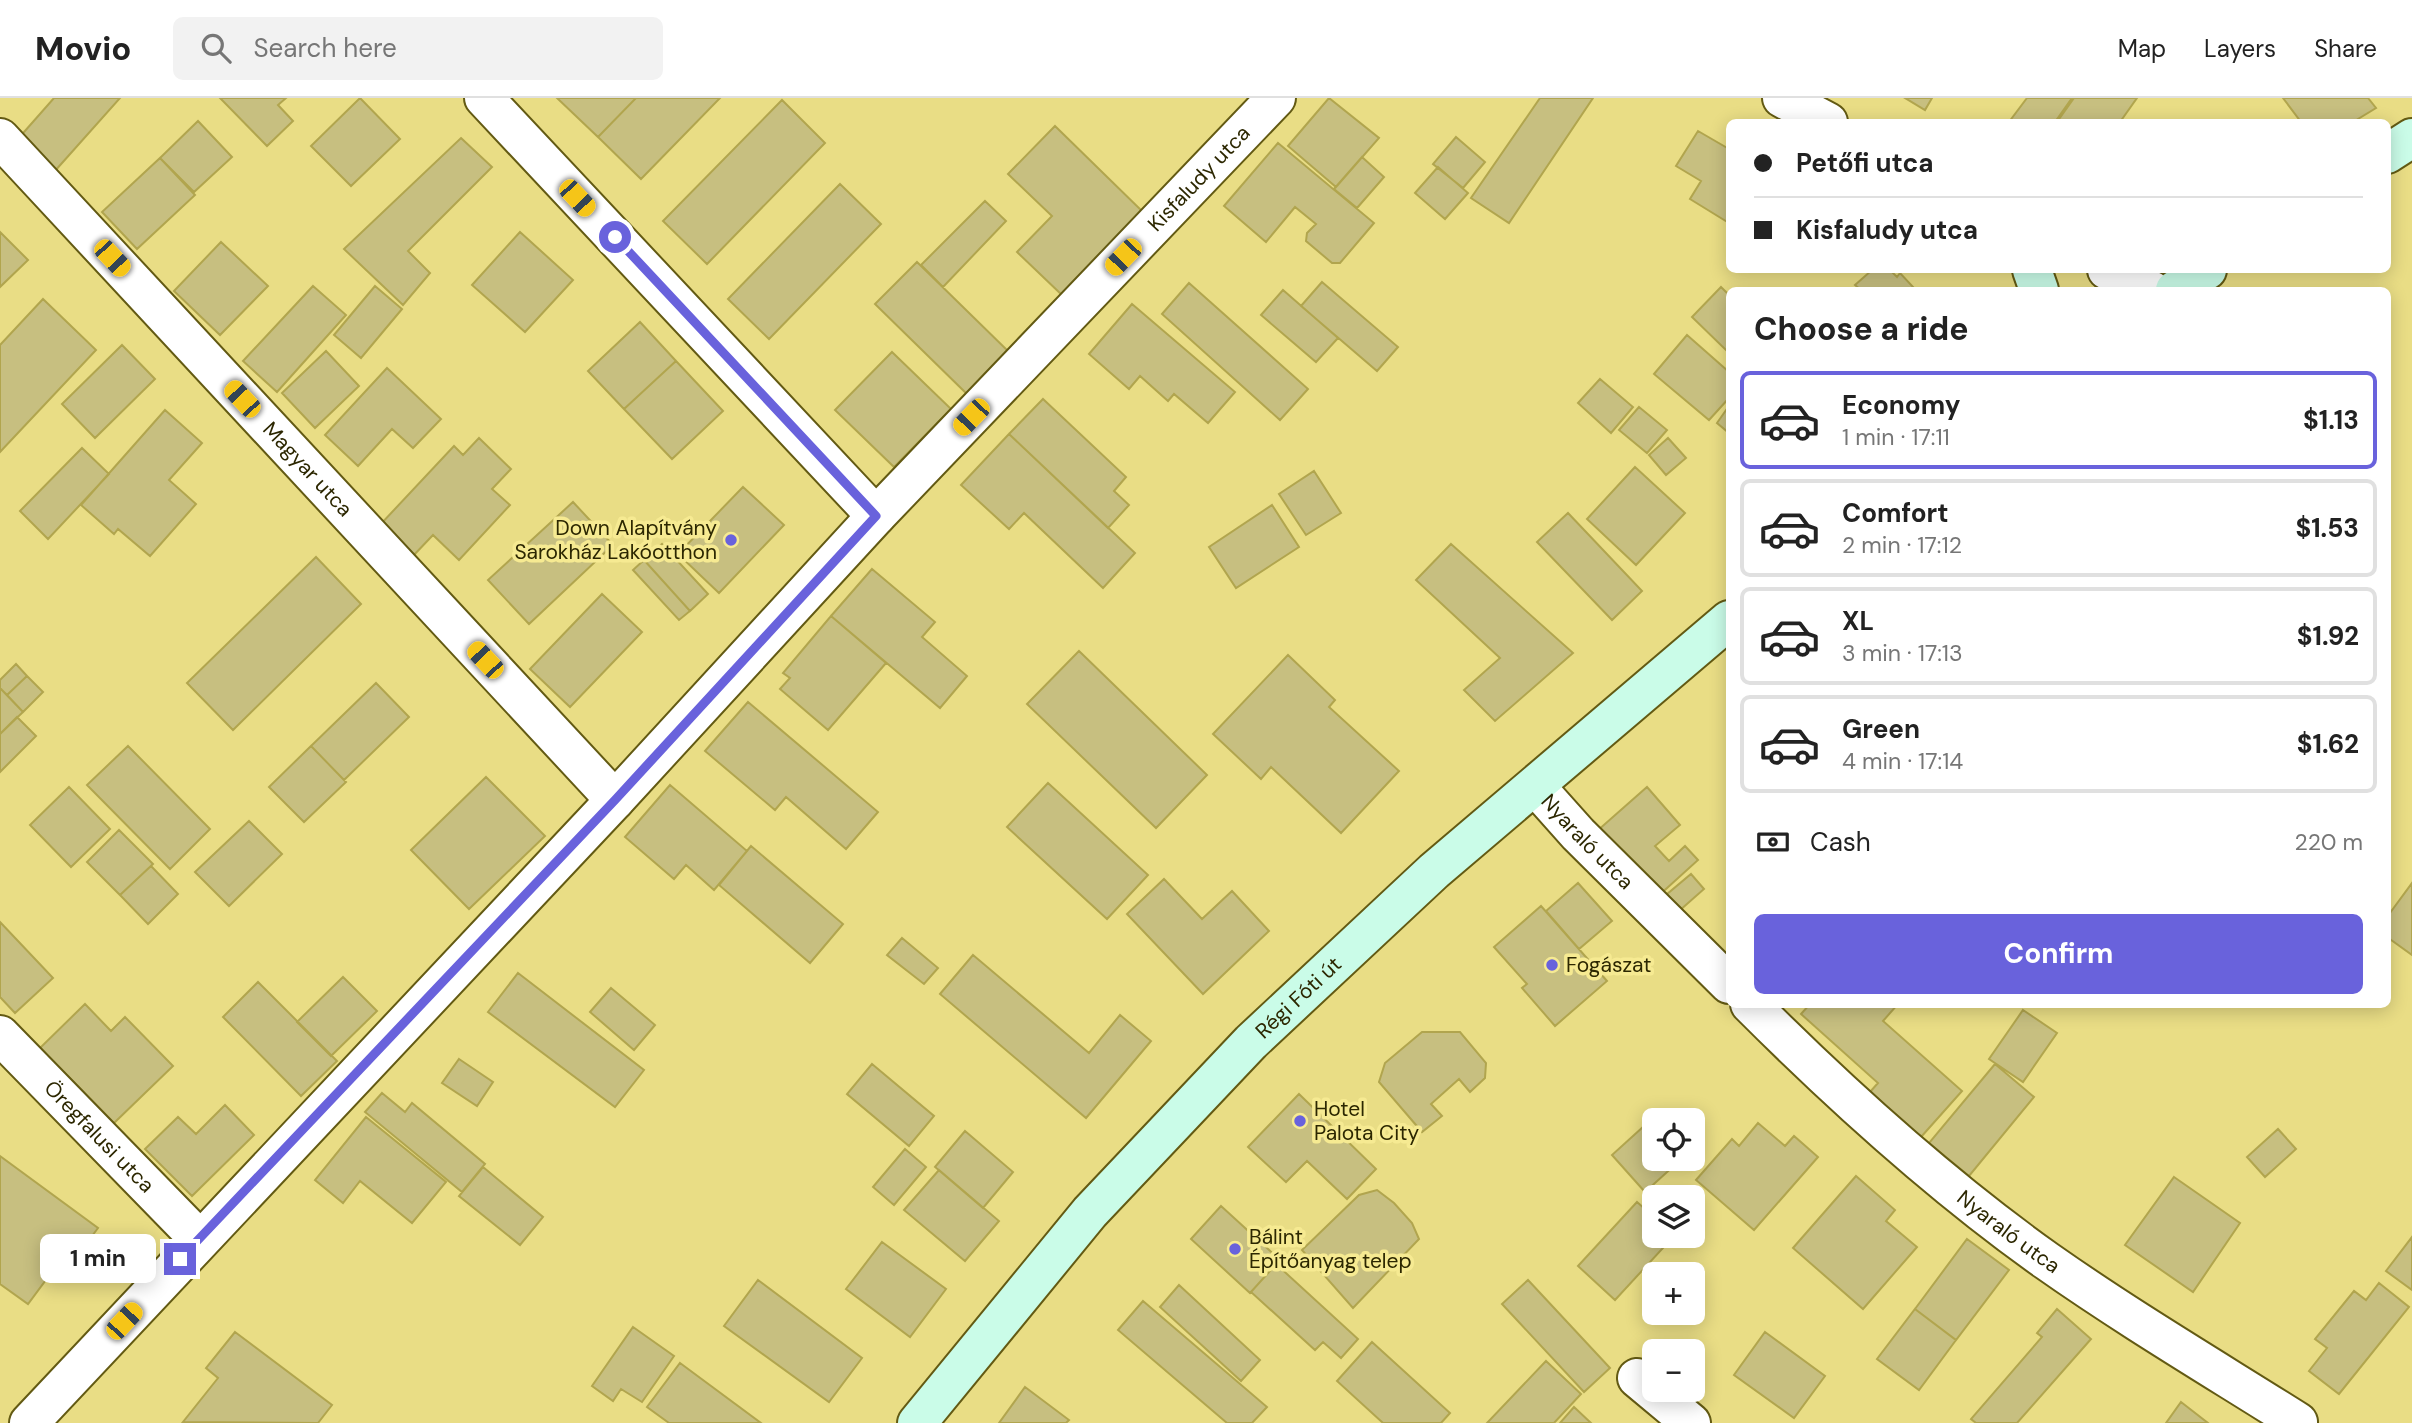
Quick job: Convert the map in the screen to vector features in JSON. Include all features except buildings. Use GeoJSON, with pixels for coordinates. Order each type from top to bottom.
{"type":"FeatureCollection","features":[{"type":"Feature","properties":{"kind":"main road"},"geometry":{"type":"LineString","coordinates":[[2391,151],[2412,138]]}},
{"type":"Feature","properties":{"kind":"main road"},"geometry":{"type":"LineString","coordinates":[[2180,287],[2202,273]]}},
{"type":"Feature","properties":{"kind":"main road","name":"Régi Fóti út"},"geometry":{"type":"LineString","coordinates":[[917,1423],[1090,1212],[1251,1042],[1434,871],[1536,787],[1726,623]]}},
{"type":"Feature","properties":{"kind":"street"},"geometry":{"type":"LineString","coordinates":[[484,98],[876,516]]}},
{"type":"Feature","properties":{"kind":"street","name":"Kisfaludy utca"},"geometry":{"type":"LineString","coordinates":[[29,1423],[199,1239],[615,800],[876,516],[1276,98]]}},
{"type":"Feature","properties":{"kind":"street"},"geometry":{"type":"LineString","coordinates":[[1782,98],[1822,119]]}},
{"type":"Feature","properties":{"kind":"street","name":"Magyar utca"},"geometry":{"type":"LineString","coordinates":[[0,138],[615,800]]}},
{"type":"Feature","properties":{"kind":"street"},"geometry":{"type":"LineString","coordinates":[[2114,273],[2144,287]]}},
{"type":"Feature","properties":{"kind":"street","name":"Nyaraló utca"},"geometry":{"type":"LineString","coordinates":[[1536,787],[1578,834],[1726,981]]}},
{"type":"Feature","properties":{"kind":"street","name":"Nyaraló utca"},"geometry":{"type":"LineString","coordinates":[[1754,1008],[1836,1091],[1951,1188],[2048,1262],[2298,1422]]}},
{"type":"Feature","properties":{"kind":"street","name":"Öregfalusi utca"},"geometry":{"type":"LineString","coordinates":[[0,1035],[199,1239]]}},
{"type":"Feature","properties":{"kind":"street"},"geometry":{"type":"LineString","coordinates":[[1637,1378],[1691,1423]]}},
{"type":"Feature","properties":{"kind":"place","name":"Down Alapítvány Sarokház Lakóotthon"},"geometry":{"type":"Point","coordinates":[731,540]}},
{"type":"Feature","properties":{"kind":"place","name":"Fogászat"},"geometry":{"type":"Point","coordinates":[1552,965]}},
{"type":"Feature","properties":{"kind":"place","name":"Hotel Palota City"},"geometry":{"type":"Point","coordinates":[1300,1121]}},
{"type":"Feature","properties":{"kind":"place","name":"Bálint Építőanyag telep"},"geometry":{"type":"Point","coordinates":[1235,1249]}},
{"type":"Feature","properties":{"kind":"route"},"geometry":{"type":"LineString","coordinates":[[180,1259],[615,800],[876,516],[615,237]]}}]}
